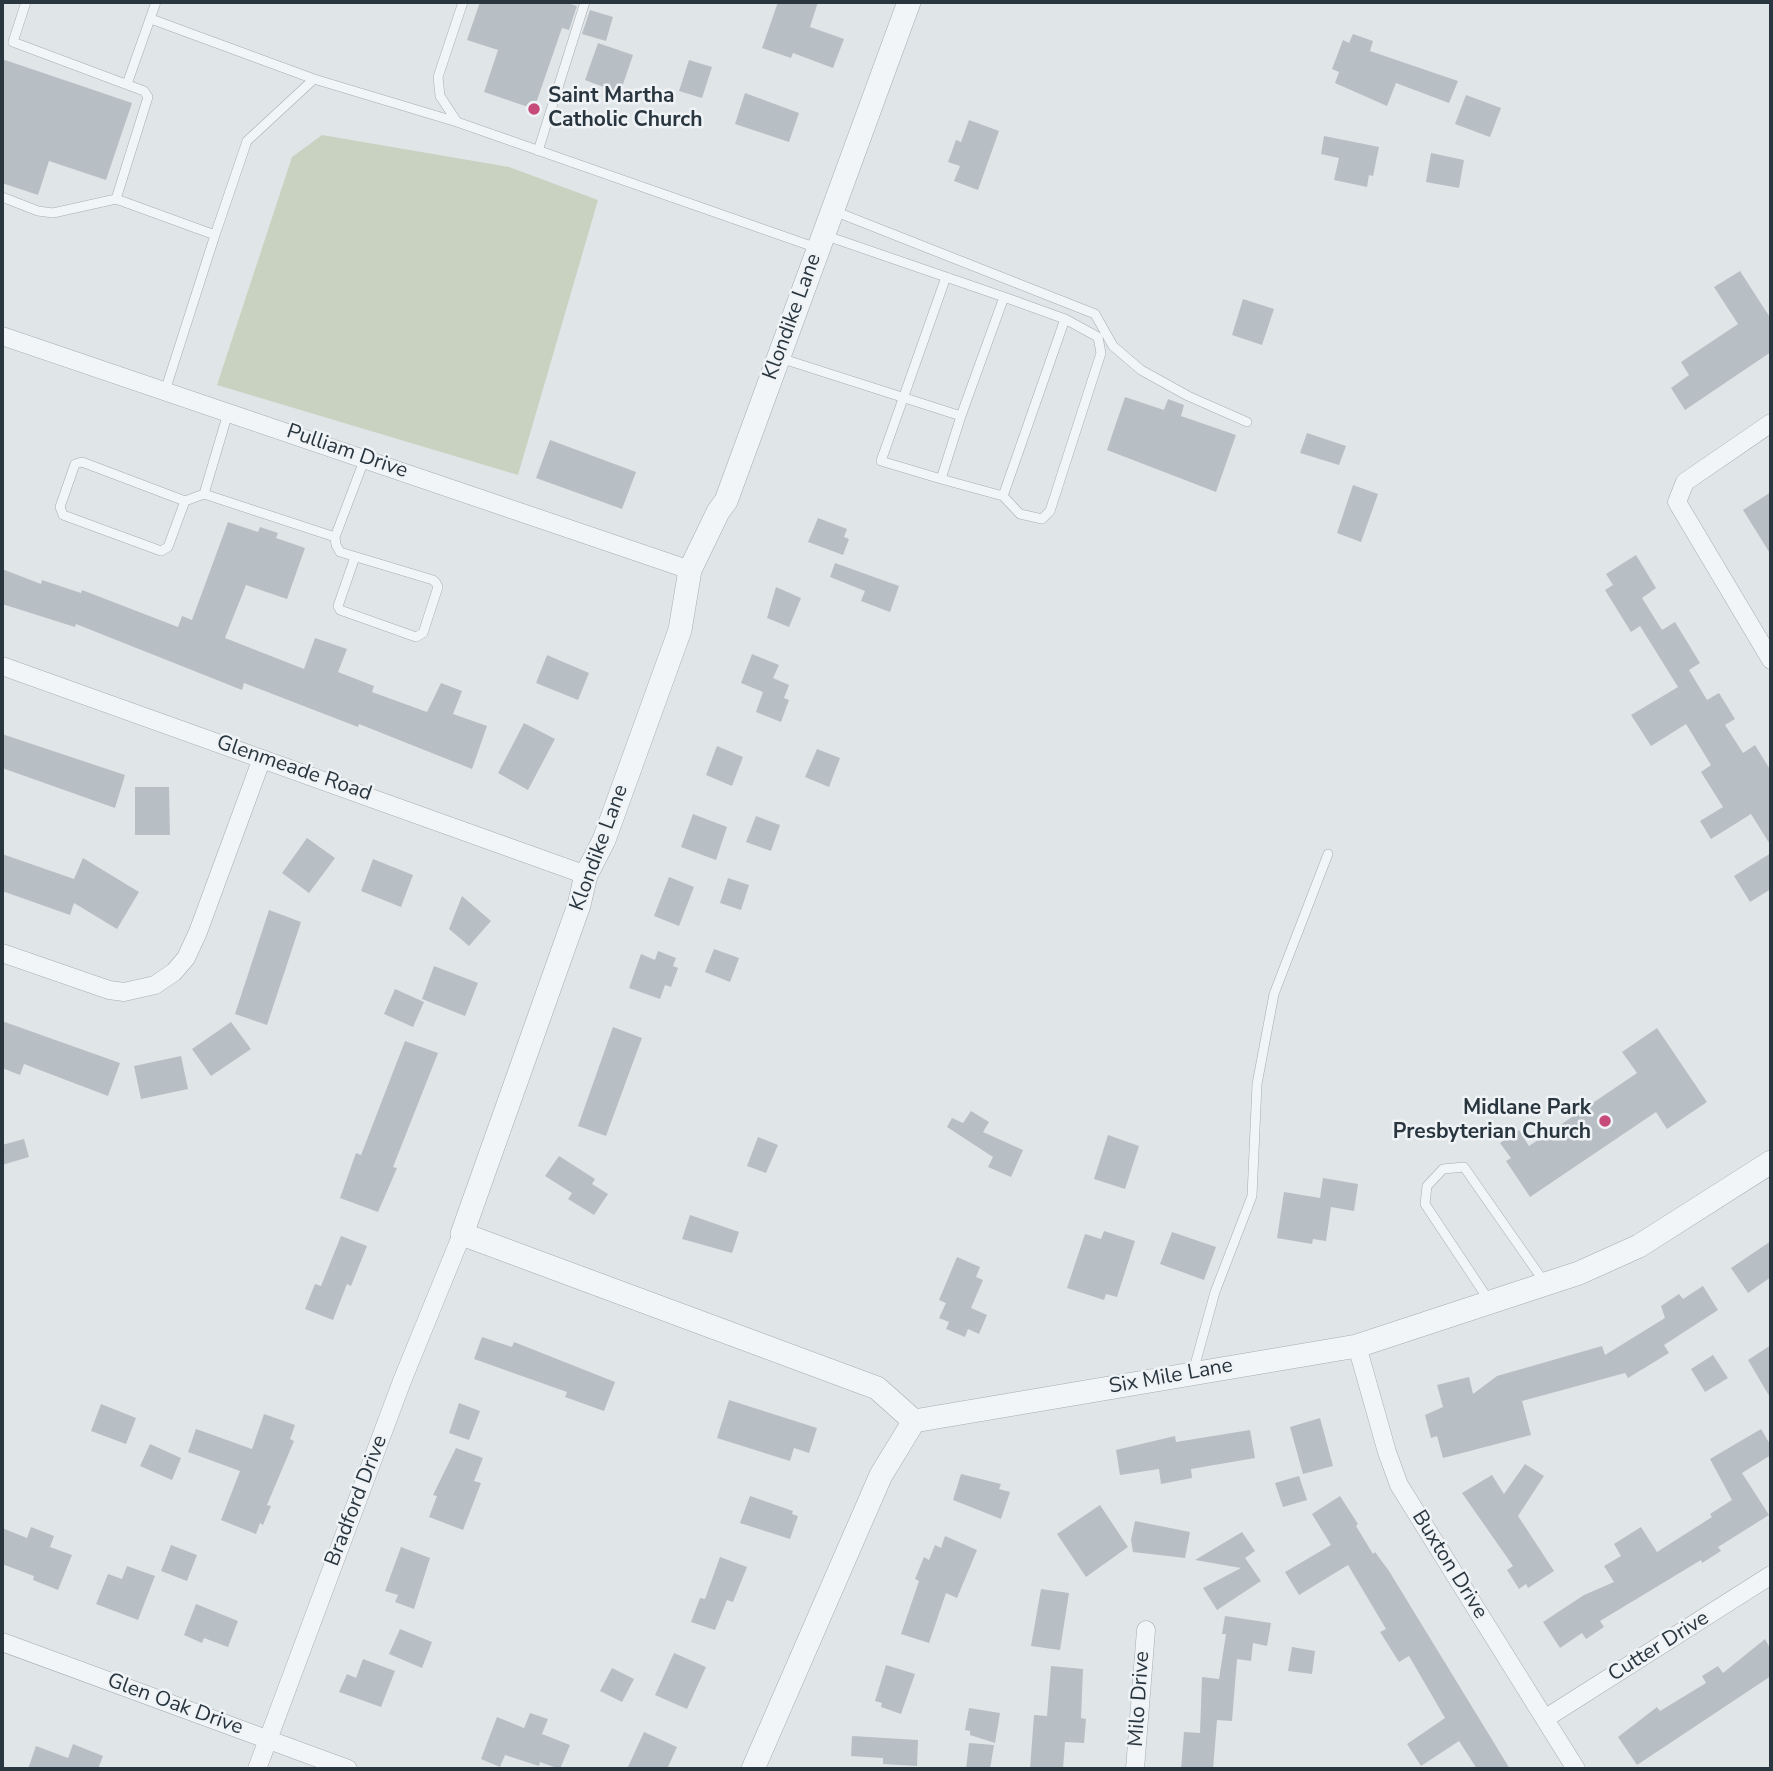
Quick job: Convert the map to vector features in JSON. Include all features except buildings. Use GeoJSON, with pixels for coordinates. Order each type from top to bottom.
{"type":"FeatureCollection","features":[{"type":"Feature","properties":{"kind":"street","name":"Klondike Lane"},"geometry":{"type":"LineString","coordinates":[[462,1234],[579,905],[586,875],[604,840],[680,630],[691,570],[726,501],[909,2]]}},
{"type":"Feature","properties":{"kind":"street","name":"Pulliam Drive"},"geometry":{"type":"LineString","coordinates":[[2,336],[691,570]]}},
{"type":"Feature","properties":{"kind":"street"},"geometry":{"type":"LineString","coordinates":[[1771,423],[1699,471],[1680,490],[1677,502],[1682,515],[1771,660]]}},
{"type":"Feature","properties":{"kind":"street","name":"Glenmeade Road"},"geometry":{"type":"LineString","coordinates":[[2,666],[236,749],[261,761],[301,771],[586,875]]}},
{"type":"Feature","properties":{"kind":"street"},"geometry":{"type":"LineString","coordinates":[[2,953],[109,990],[124,992],[155,985],[174,972],[186,958],[198,932],[261,761]]}},
{"type":"Feature","properties":{"kind":"street","name":"Six Mile Lane"},"geometry":{"type":"LineString","coordinates":[[914,1421],[1357,1346],[1546,1284],[1639,1246],[1771,1162]]}},
{"type":"Feature","properties":{"kind":"street"},"geometry":{"type":"LineString","coordinates":[[462,1234],[877,1388],[914,1421],[881,1475],[753,1769]]}},
{"type":"Feature","properties":{"kind":"street","name":"Bradford Drive"},"geometry":{"type":"LineString","coordinates":[[257,1769],[402,1381],[462,1234]]}},
{"type":"Feature","properties":{"kind":"street","name":"Buxton Drive"},"geometry":{"type":"LineString","coordinates":[[1357,1346],[1399,1485],[1576,1769]]}},
{"type":"Feature","properties":{"kind":"street","name":"Cutter Drive"},"geometry":{"type":"LineString","coordinates":[[1546,1718],[1771,1575]]}},
{"type":"Feature","properties":{"kind":"street","name":"Milo Drive"},"geometry":{"type":"LineString","coordinates":[[1135,1769],[1146,1630]]}},
{"type":"Feature","properties":{"kind":"street","name":"Glen Oak Drive"},"geometry":{"type":"LineString","coordinates":[[2,1642],[348,1769]]}},
{"type":"Feature","properties":{"kind":"lane"},"geometry":{"type":"LineString","coordinates":[[26,2],[13,42],[127,84],[144,91],[148,97],[148,105],[116,199]]}},
{"type":"Feature","properties":{"kind":"lane"},"geometry":{"type":"LineString","coordinates":[[127,84],[156,2]]}},
{"type":"Feature","properties":{"kind":"lane"},"geometry":{"type":"LineString","coordinates":[[457,122],[440,96],[438,77],[463,2]]}},
{"type":"Feature","properties":{"kind":"lane"},"geometry":{"type":"LineString","coordinates":[[538,151],[585,2]]}},
{"type":"Feature","properties":{"kind":"lane"},"geometry":{"type":"LineString","coordinates":[[151,19],[314,79],[457,122],[538,151],[821,242],[946,277],[1065,319],[1098,337],[1101,353],[1050,511],[1042,519],[1020,514],[1003,496],[881,461],[946,277]]}},
{"type":"Feature","properties":{"kind":"lane"},"geometry":{"type":"LineString","coordinates":[[165,391],[247,141],[314,79]]}},
{"type":"Feature","properties":{"kind":"lane"},"geometry":{"type":"LineString","coordinates":[[2,197],[38,211],[53,213],[116,199],[215,235]]}},
{"type":"Feature","properties":{"kind":"lane"},"geometry":{"type":"LineString","coordinates":[[832,210],[1095,314],[1113,346],[1141,370],[1188,396],[1247,422]]}},
{"type":"Feature","properties":{"kind":"lane"},"geometry":{"type":"LineString","coordinates":[[941,479],[1004,297]]}},
{"type":"Feature","properties":{"kind":"lane"},"geometry":{"type":"LineString","coordinates":[[1003,496],[1065,319]]}},
{"type":"Feature","properties":{"kind":"lane"},"geometry":{"type":"LineString","coordinates":[[779,357],[961,416]]}},
{"type":"Feature","properties":{"kind":"lane"},"geometry":{"type":"LineString","coordinates":[[204,494],[228,412]]}},
{"type":"Feature","properties":{"kind":"lane"},"geometry":{"type":"LineString","coordinates":[[355,557],[338,606],[340,610],[416,637],[423,633],[438,587],[436,583],[340,552],[335,537],[365,458]]}},
{"type":"Feature","properties":{"kind":"lane"},"geometry":{"type":"LineString","coordinates":[[185,501],[168,547],[161,551],[63,515],[60,507],[75,464],[82,462],[185,501],[204,494],[335,537]]}},
{"type":"Feature","properties":{"kind":"lane"},"geometry":{"type":"LineString","coordinates":[[1192,1374],[1215,1292],[1252,1196],[1257,1084],[1274,994],[1328,854]]}},
{"type":"Feature","properties":{"kind":"lane"},"geometry":{"type":"LineString","coordinates":[[1490,1303],[1425,1204],[1427,1186],[1444,1169],[1464,1167],[1546,1284]]}},
{"type":"Feature","properties":{"kind":"green space"},"geometry":{"type":"Polygon","coordinates":[[[322,135],[509,167],[598,200],[518,475],[217,385],[292,157],[322,135]]]}},
{"type":"Feature","properties":{"kind":"place","name":"Saint Martha Catholic Church"},"geometry":{"type":"Point","coordinates":[534,109]}},
{"type":"Feature","properties":{"kind":"place","name":"Midlane Park Presbyterian Church"},"geometry":{"type":"Point","coordinates":[1605,1121]}}]}
